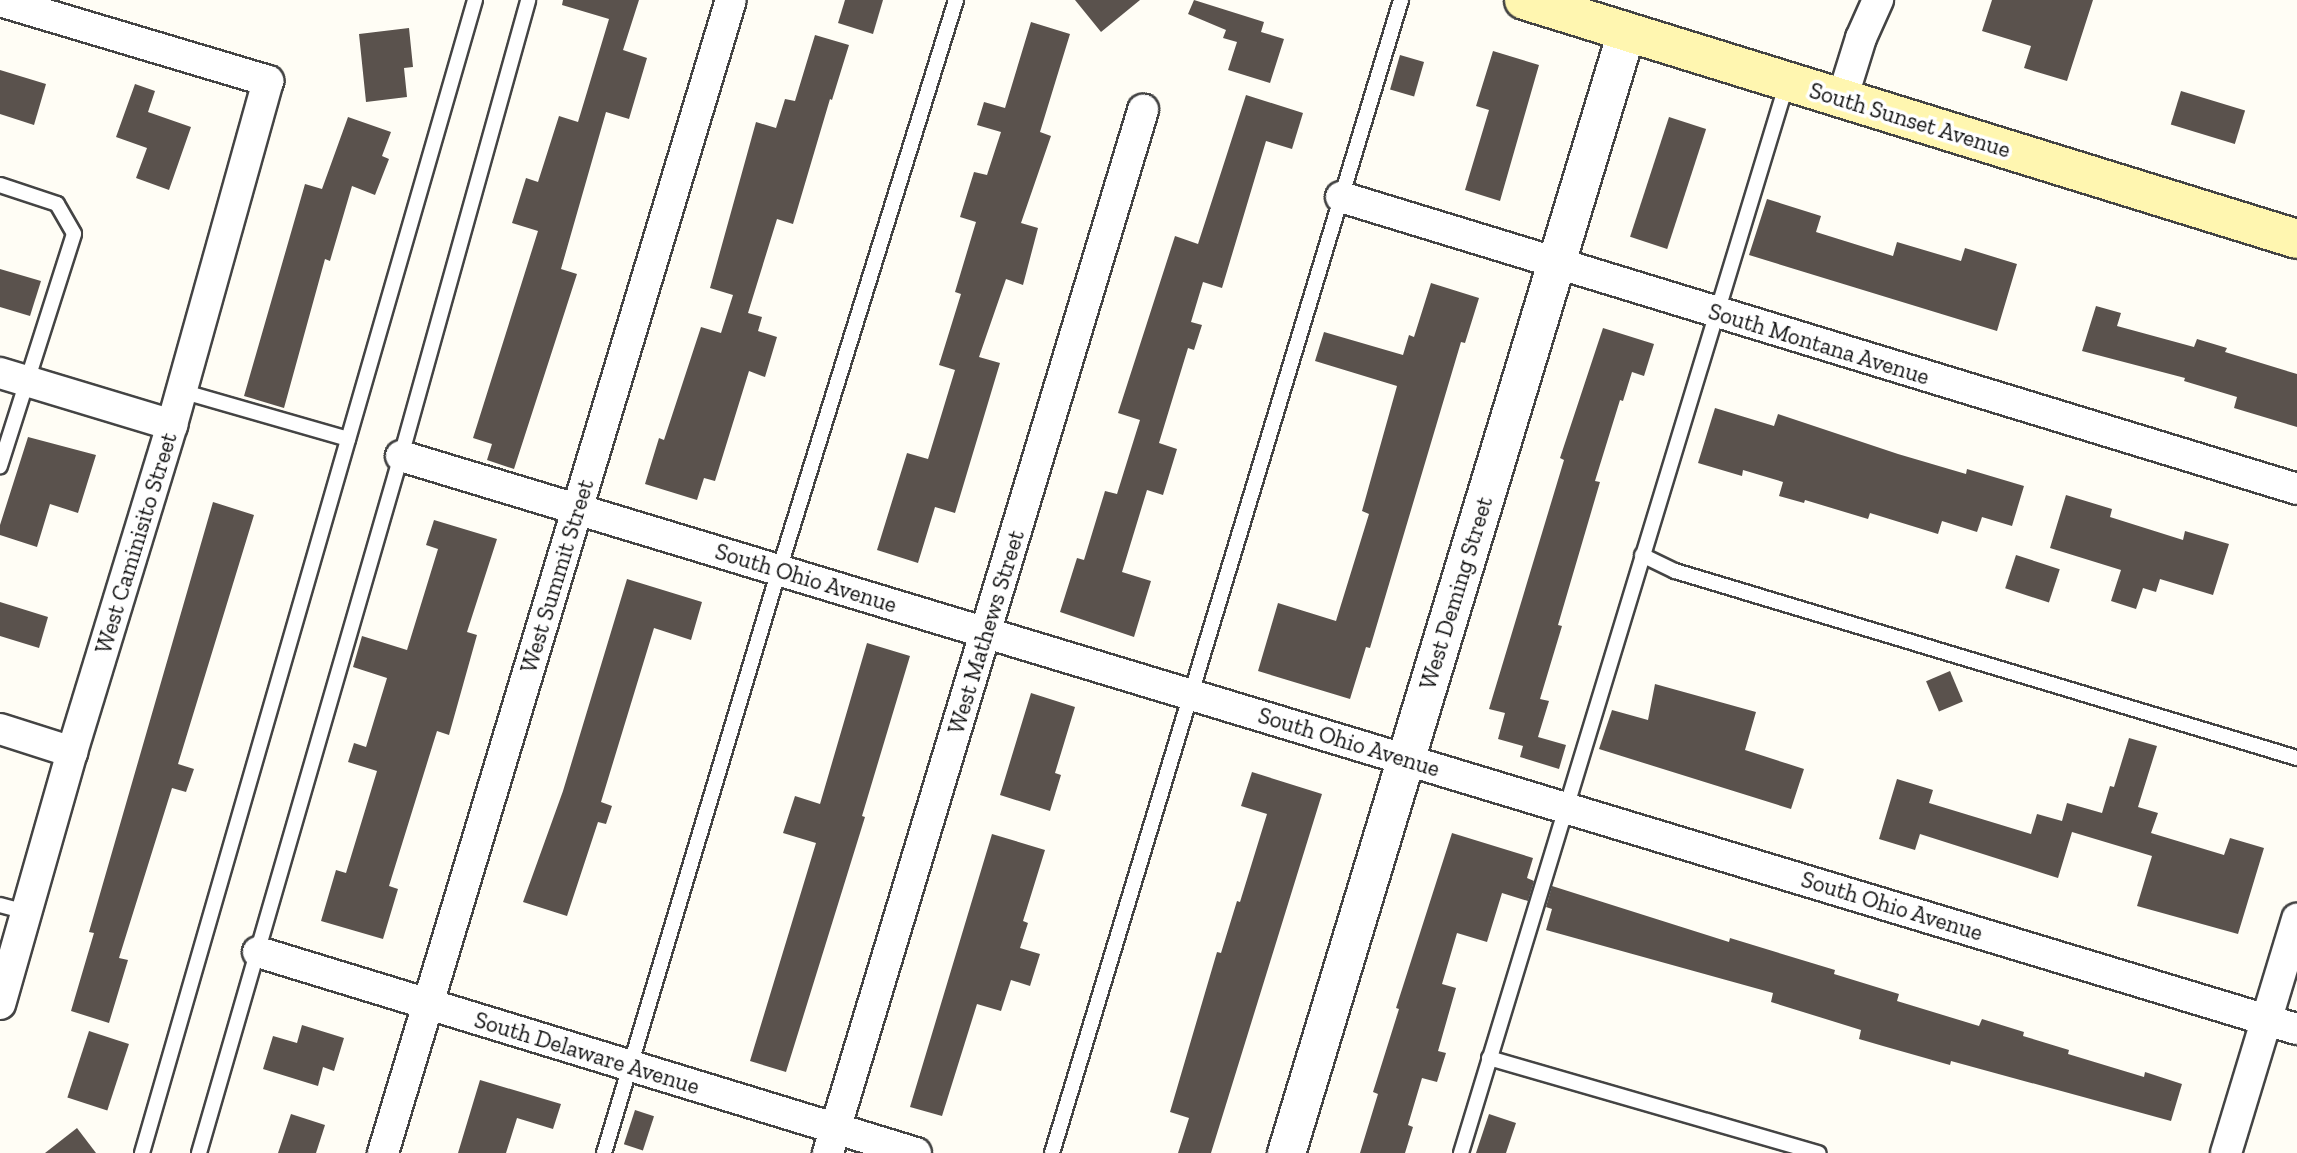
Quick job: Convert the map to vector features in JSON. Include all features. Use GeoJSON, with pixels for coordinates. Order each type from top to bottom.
{"type":"FeatureCollection","features":[{"type":"Feature","properties":{"kind":"main road","name":"South Sunset Avenue"},"geometry":{"type":"LineString","coordinates":[[1524,0],[2297,239]]}},
{"type":"Feature","properties":{"kind":"street","name":"West Summit Street"},"geometry":{"type":"LineString","coordinates":[[383,1153],[731,0]]}},
{"type":"Feature","properties":{"kind":"street"},"geometry":{"type":"LineString","coordinates":[[1842,99],[1878,0]]}},
{"type":"Feature","properties":{"kind":"street","name":"West Caminisito Street"},"geometry":{"type":"LineString","coordinates":[[0,1],[268,81],[172,425],[72,752],[13,908],[0,1004]]}},
{"type":"Feature","properties":{"kind":"street","name":"West Deming Street"},"geometry":{"type":"LineString","coordinates":[[1286,1153],[1626,32]]}},
{"type":"Feature","properties":{"kind":"street","name":"West Mathews Street"},"geometry":{"type":"LineString","coordinates":[[832,1141],[1143,110]]}},
{"type":"Feature","properties":{"kind":"street","name":"South Montana Avenue"},"geometry":{"type":"LineString","coordinates":[[1341,197],[2297,489]]}},
{"type":"Feature","properties":{"kind":"street"},"geometry":{"type":"LineString","coordinates":[[0,373],[172,425]]}},
{"type":"Feature","properties":{"kind":"street","name":"South Ohio Avenue"},"geometry":{"type":"LineString","coordinates":[[401,456],[2297,1029]]}},
{"type":"Feature","properties":{"kind":"street"},"geometry":{"type":"LineString","coordinates":[[0,729],[72,752]]}},
{"type":"Feature","properties":{"kind":"street"},"geometry":{"type":"LineString","coordinates":[[2226,1153],[2297,919]]}},
{"type":"Feature","properties":{"kind":"street","name":"South Delaware Avenue"},"geometry":{"type":"LineString","coordinates":[[258,952],[631,1066],[832,1141],[916,1153]]}},
{"type":"Feature","properties":{"kind":"lane"},"geometry":{"type":"LineString","coordinates":[[142,1153],[475,0]]}},
{"type":"Feature","properties":{"kind":"lane"},"geometry":{"type":"LineString","coordinates":[[199,1153],[401,456],[528,0]]}},
{"type":"Feature","properties":{"kind":"lane"},"geometry":{"type":"LineString","coordinates":[[604,1153],[779,570],[956,0]]}},
{"type":"Feature","properties":{"kind":"lane"},"geometry":{"type":"LineString","coordinates":[[1052,1153],[1401,0]]}},
{"type":"Feature","properties":{"kind":"lane"},"geometry":{"type":"LineString","coordinates":[[1461,1153],[1564,807],[1787,82]]}},
{"type":"Feature","properties":{"kind":"lane"},"geometry":{"type":"LineString","coordinates":[[0,185],[57,204],[74,234],[0,466]]}},
{"type":"Feature","properties":{"kind":"lane"},"geometry":{"type":"LineString","coordinates":[[181,391],[348,439]]}},
{"type":"Feature","properties":{"kind":"lane"},"geometry":{"type":"LineString","coordinates":[[1642,555],[1675,572],[2297,758]]}},
{"type":"Feature","properties":{"kind":"lane"},"geometry":{"type":"LineString","coordinates":[[1489,1058],[1819,1153]]}},
{"type":"Feature","properties":{"kind":"building"},"geometry":{"type":"Polygon","coordinates":[[[563,0],[639,0],[623,50],[647,58],[629,119],[606,112],[561,269],[577,274],[514,469],[487,460],[492,444],[473,438],[538,231],[512,223],[526,178],[538,182],[559,116],[578,122],[609,19],[562,5],[563,0]]]}},
{"type":"Feature","properties":{"kind":"building"},"geometry":{"type":"Polygon","coordinates":[[[845,0],[883,0],[873,34],[838,23],[845,0]]]}},
{"type":"Feature","properties":{"kind":"building"},"geometry":{"type":"Polygon","coordinates":[[[1075,0],[1140,0],[1101,32],[1075,0]]]}},
{"type":"Feature","properties":{"kind":"building"},"geometry":{"type":"Polygon","coordinates":[[[1194,0],[1264,22],[1261,32],[1284,39],[1270,83],[1228,70],[1237,42],[1223,38],[1226,30],[1188,14],[1194,0]]]}},
{"type":"Feature","properties":{"kind":"building"},"geometry":{"type":"Polygon","coordinates":[[[1992,0],[2093,0],[2067,81],[2024,68],[2031,46],[1982,31],[1992,0]]]}},
{"type":"Feature","properties":{"kind":"building"},"geometry":{"type":"Polygon","coordinates":[[[1031,22],[1070,34],[1040,132],[1051,136],[1021,223],[1038,228],[1023,285],[1006,279],[979,357],[1000,363],[955,513],[935,507],[918,563],[877,550],[907,453],[928,459],[955,370],[939,365],[961,294],[955,292],[976,222],[960,217],[974,172],[987,175],[1001,132],[977,125],[984,102],[1005,108],[1031,22]]]}},
{"type":"Feature","properties":{"kind":"building"},"geometry":{"type":"Polygon","coordinates":[[[409,28],[413,67],[404,68],[407,97],[366,102],[359,34],[409,28]]]}},
{"type":"Feature","properties":{"kind":"building"},"geometry":{"type":"Polygon","coordinates":[[[815,35],[849,45],[793,224],[777,219],[748,313],[762,317],[758,331],[777,337],[765,377],[749,371],[715,481],[704,478],[697,500],[645,484],[659,438],[664,440],[701,327],[721,333],[733,295],[710,288],[756,122],[776,128],[785,99],[795,101],[815,35]]]}},
{"type":"Feature","properties":{"kind":"building"},"geometry":{"type":"Polygon","coordinates":[[[1493,51],[1539,65],[1500,201],[1465,190],[1489,110],[1476,106],[1493,51]]]}},
{"type":"Feature","properties":{"kind":"building"},"geometry":{"type":"Polygon","coordinates":[[[1400,55],[1424,62],[1414,96],[1390,90],[1400,55]]]}},
{"type":"Feature","properties":{"kind":"building"},"geometry":{"type":"Polygon","coordinates":[[[0,70],[46,84],[34,125],[0,114],[0,70]]]}},
{"type":"Feature","properties":{"kind":"building"},"geometry":{"type":"Polygon","coordinates":[[[135,84],[155,91],[148,112],[191,127],[169,190],[136,178],[147,148],[116,137],[135,84]]]}},
{"type":"Feature","properties":{"kind":"building"},"geometry":{"type":"Polygon","coordinates":[[[2181,91],[2245,111],[2235,144],[2171,124],[2181,91]]]}},
{"type":"Feature","properties":{"kind":"building"},"geometry":{"type":"Polygon","coordinates":[[[1246,95],[1303,113],[1292,149],[1266,141],[1222,288],[1203,282],[1191,322],[1202,325],[1194,350],[1188,348],[1159,443],[1177,449],[1163,495],[1147,490],[1122,572],[1151,581],[1134,637],[1060,612],[1077,558],[1084,560],[1105,491],[1117,494],[1140,420],[1118,413],[1175,236],[1198,244],[1246,95]]]}},
{"type":"Feature","properties":{"kind":"building"},"geometry":{"type":"Polygon","coordinates":[[[348,117],[391,132],[382,156],[389,159],[375,195],[352,186],[330,261],[325,259],[284,408],[244,396],[305,184],[322,189],[348,117]]]}},
{"type":"Feature","properties":{"kind":"building"},"geometry":{"type":"Polygon","coordinates":[[[1669,117],[1706,129],[1667,249],[1630,237],[1669,117]]]}},
{"type":"Feature","properties":{"kind":"building"},"geometry":{"type":"Polygon","coordinates":[[[1767,199],[1821,216],[1816,232],[1893,256],[1897,242],[1961,261],[1965,248],[2017,264],[1997,331],[1749,255],[1767,199]]]}},
{"type":"Feature","properties":{"kind":"building"},"geometry":{"type":"Polygon","coordinates":[[[0,269],[41,281],[30,316],[0,307],[0,269]]]}},
{"type":"Feature","properties":{"kind":"building"},"geometry":{"type":"Polygon","coordinates":[[[1431,283],[1479,298],[1465,343],[1461,342],[1370,648],[1366,647],[1350,699],[1258,671],[1278,603],[1336,621],[1369,514],[1362,511],[1397,386],[1315,361],[1324,332],[1403,355],[1409,335],[1414,337],[1431,283]]]}},
{"type":"Feature","properties":{"kind":"building"},"geometry":{"type":"Polygon","coordinates":[[[2096,306],[2121,313],[2117,326],[2194,347],[2197,339],[2227,348],[2225,352],[2297,374],[2297,427],[2234,408],[2237,397],[2184,381],[2185,378],[2082,351],[2096,306]]]}},
{"type":"Feature","properties":{"kind":"building"},"geometry":{"type":"Polygon","coordinates":[[[1603,328],[1654,344],[1644,376],[1632,372],[1623,401],[1620,400],[1595,481],[1600,482],[1558,625],[1562,626],[1540,699],[1549,701],[1538,737],[1566,745],[1559,769],[1520,757],[1523,746],[1498,739],[1505,713],[1489,709],[1564,460],[1560,458],[1603,328]]]}},
{"type":"Feature","properties":{"kind":"building"},"geometry":{"type":"Polygon","coordinates":[[[1715,408],[1774,426],[1778,414],[1966,474],[1967,469],[2024,486],[2012,526],[1982,517],[1977,532],[1942,521],[1938,534],[1870,513],[1868,519],[1805,500],[1804,503],[1779,496],[1783,482],[1743,470],[1742,476],[1698,463],[1715,408]]]}},
{"type":"Feature","properties":{"kind":"building"},"geometry":{"type":"Polygon","coordinates":[[[28,437],[96,455],[78,513],[50,504],[37,547],[0,535],[0,525],[28,437]]]}},
{"type":"Feature","properties":{"kind":"building"},"geometry":{"type":"Polygon","coordinates":[[[2066,495],[2112,509],[2110,517],[2183,540],[2185,531],[2229,544],[2213,595],[2160,579],[2156,592],[2143,588],[2136,609],[2111,601],[2121,570],[2050,548],[2066,495]]]}},
{"type":"Feature","properties":{"kind":"building"},"geometry":{"type":"Polygon","coordinates":[[[213,502],[254,515],[178,764],[194,769],[186,792],[172,788],[119,958],[128,960],[109,1023],[71,1011],[94,933],[89,932],[213,502]]]}},
{"type":"Feature","properties":{"kind":"building"},"geometry":{"type":"Polygon","coordinates":[[[434,520],[497,539],[467,632],[477,635],[449,735],[437,731],[389,886],[398,889],[383,939],[321,921],[336,870],[346,873],[377,771],[348,762],[354,743],[366,747],[387,678],[353,667],[362,636],[407,650],[438,549],[426,545],[434,520]]]}},
{"type":"Feature","properties":{"kind":"building"},"geometry":{"type":"Polygon","coordinates":[[[2016,555],[2060,569],[2049,603],[2005,588],[2016,555]]]}},
{"type":"Feature","properties":{"kind":"building"},"geometry":{"type":"Polygon","coordinates":[[[627,579],[702,602],[691,640],[654,628],[601,802],[612,806],[606,824],[598,822],[567,916],[523,902],[563,791],[627,579]]]}},
{"type":"Feature","properties":{"kind":"building"},"geometry":{"type":"Polygon","coordinates":[[[0,602],[48,617],[39,648],[0,636],[0,602]]]}},
{"type":"Feature","properties":{"kind":"building"},"geometry":{"type":"Polygon","coordinates":[[[867,643],[910,656],[862,816],[865,817],[786,1072],[750,1061],[816,843],[783,833],[795,796],[820,804],[867,643]]]}},
{"type":"Feature","properties":{"kind":"building"},"geometry":{"type":"Polygon","coordinates":[[[1950,671],[1963,701],[1939,712],[1926,681],[1950,671]]]}},
{"type":"Feature","properties":{"kind":"building"},"geometry":{"type":"Polygon","coordinates":[[[1655,684],[1756,712],[1745,750],[1804,769],[1791,809],[1599,749],[1612,710],[1648,720],[1655,684]]]}},
{"type":"Feature","properties":{"kind":"building"},"geometry":{"type":"Polygon","coordinates":[[[1031,693],[1075,707],[1055,773],[1061,775],[1050,811],[1000,795],[1031,693]]]}},
{"type":"Feature","properties":{"kind":"building"},"geometry":{"type":"Polygon","coordinates":[[[2129,738],[2157,746],[2138,807],[2158,813],[2151,833],[2224,855],[2230,838],[2264,848],[2238,934],[2137,906],[2152,856],[2072,832],[2058,878],[1920,834],[1915,850],[1879,839],[1897,779],[1933,790],[1929,803],[2031,834],[2037,814],[2062,821],[2067,803],[2102,813],[2110,786],[2114,787],[2129,738]]]}},
{"type":"Feature","properties":{"kind":"building"},"geometry":{"type":"Polygon","coordinates":[[[1252,772],[1322,794],[1211,1153],[1178,1153],[1189,1118],[1170,1112],[1217,952],[1221,953],[1237,901],[1240,902],[1267,814],[1241,806],[1252,772]]]}},
{"type":"Feature","properties":{"kind":"building"},"geometry":{"type":"Polygon","coordinates":[[[1452,833],[1533,858],[1527,878],[1534,881],[1528,901],[1502,893],[1487,942],[1457,933],[1442,984],[1456,988],[1438,1051],[1446,1053],[1437,1082],[1422,1078],[1408,1125],[1413,1127],[1405,1153],[1360,1153],[1378,1094],[1373,1092],[1399,1009],[1396,1008],[1452,833]]]}},
{"type":"Feature","properties":{"kind":"building"},"geometry":{"type":"Polygon","coordinates":[[[992,834],[1045,850],[1023,921],[1028,923],[1020,948],[1040,954],[1030,986],[1011,980],[1001,1011],[977,1004],[942,1116],[910,1107],[992,834]]]}},
{"type":"Feature","properties":{"kind":"building"},"geometry":{"type":"Polygon","coordinates":[[[1552,886],[1729,942],[1730,938],[1835,970],[1834,974],[1899,994],[1897,1001],[1979,1026],[1982,1019],[2024,1032],[2023,1036],[2069,1050],[2068,1054],[2144,1077],[2145,1072],[2182,1084],[2171,1121],[1951,1061],[1950,1065],[1859,1039],[1861,1030],[1771,1002],[1773,993],[1546,930],[1552,909],[1546,907],[1552,886]]]}},
{"type":"Feature","properties":{"kind":"building"},"geometry":{"type":"Polygon","coordinates":[[[302,1025],[344,1038],[334,1071],[323,1067],[318,1086],[263,1069],[273,1036],[297,1043],[302,1025]]]}},
{"type":"Feature","properties":{"kind":"building"},"geometry":{"type":"Polygon","coordinates":[[[89,1031],[129,1044],[107,1111],[67,1098],[89,1031]]]}},
{"type":"Feature","properties":{"kind":"building"},"geometry":{"type":"Polygon","coordinates":[[[480,1080],[561,1104],[553,1129],[517,1118],[506,1153],[458,1153],[480,1080]]]}},
{"type":"Feature","properties":{"kind":"building"},"geometry":{"type":"Polygon","coordinates":[[[635,1110],[654,1116],[643,1150],[624,1144],[635,1110]]]}},
{"type":"Feature","properties":{"kind":"building"},"geometry":{"type":"Polygon","coordinates":[[[291,1114],[325,1125],[316,1153],[278,1153],[291,1114]]]}},
{"type":"Feature","properties":{"kind":"building"},"geometry":{"type":"Polygon","coordinates":[[[1489,1114],[1516,1123],[1506,1153],[1476,1153],[1489,1114]]]}},
{"type":"Feature","properties":{"kind":"building"},"geometry":{"type":"Polygon","coordinates":[[[77,1128],[96,1153],[45,1153],[77,1128]]]}}]}
